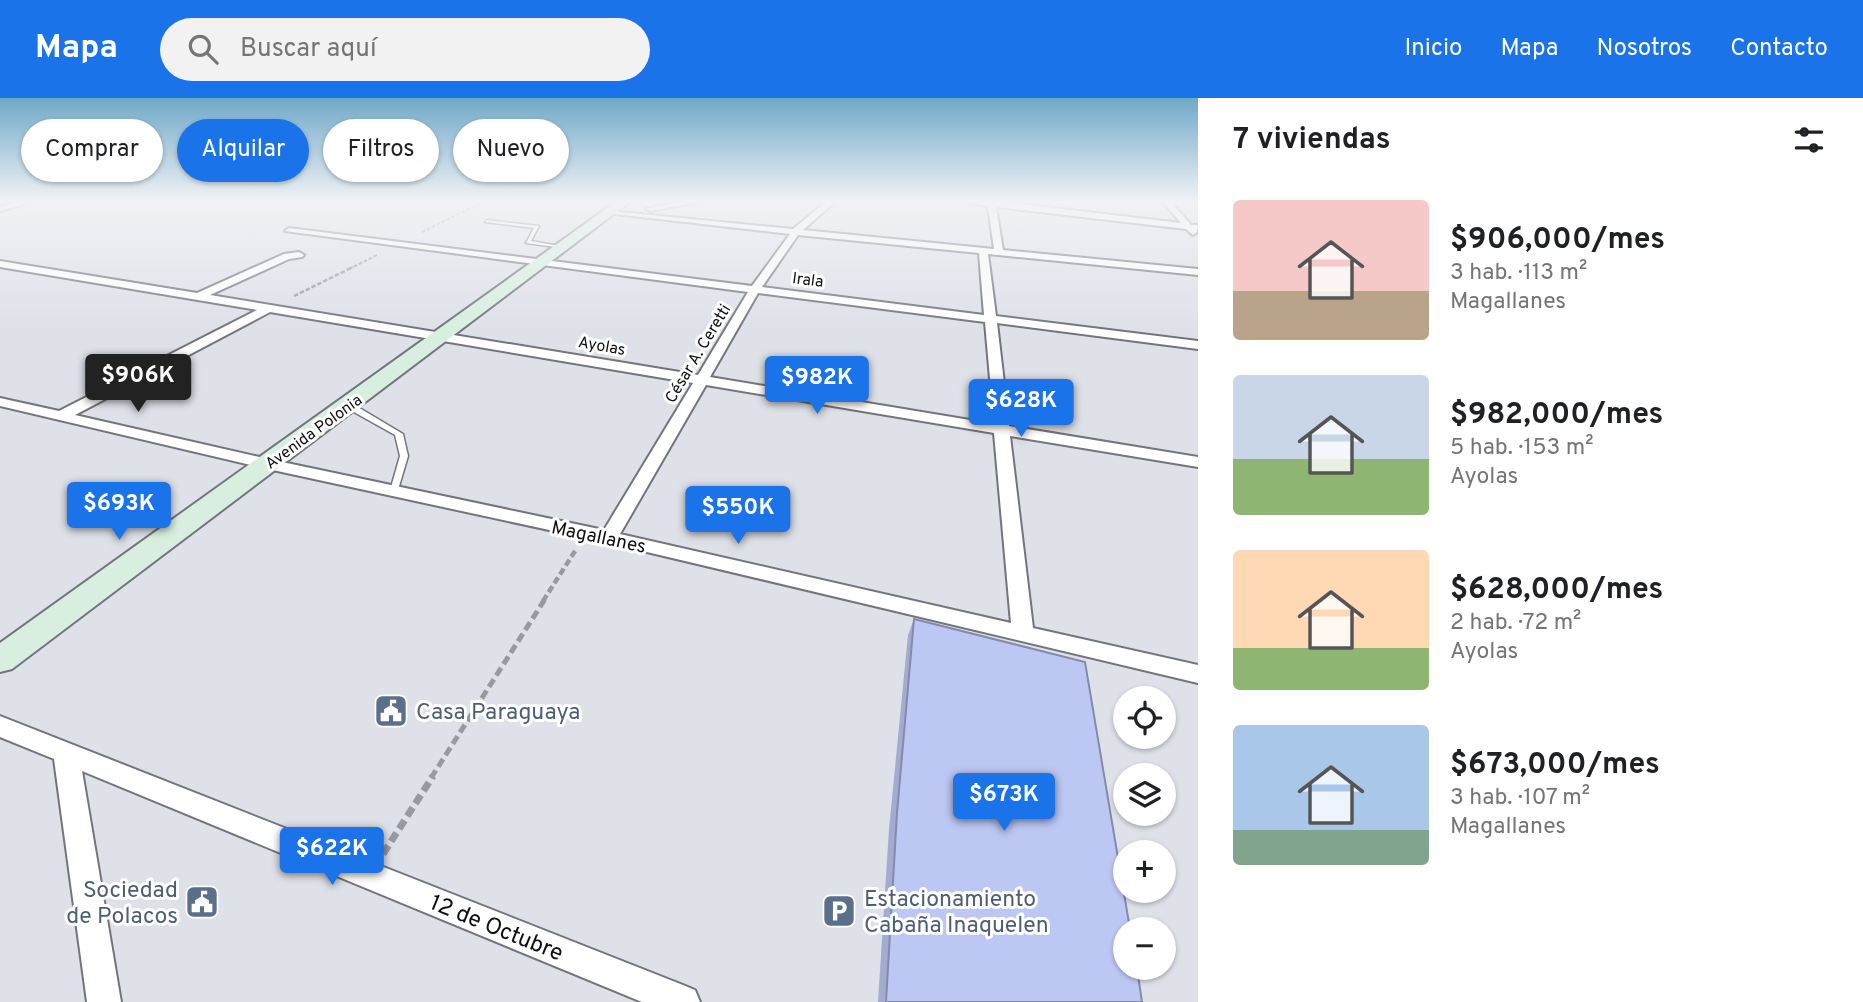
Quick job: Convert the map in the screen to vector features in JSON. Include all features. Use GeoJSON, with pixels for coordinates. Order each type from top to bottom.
{"type":"FeatureCollection","features":[{"type":"Feature","properties":{"kind":"main road","name":"Avenida Polonia"},"geometry":{"type":"LineString","coordinates":[[0,660],[568,243]]}},
{"type":"Feature","properties":{"kind":"street","name":"Irala"},"geometry":{"type":"LineString","coordinates":[[388,243],[1198,345]]}},
{"type":"Feature","properties":{"kind":"street","name":"César A. Ceretti"},"geometry":{"type":"LineString","coordinates":[[609,537],[756,288],[787,243]]}},
{"type":"Feature","properties":{"kind":"street"},"geometry":{"type":"LineString","coordinates":[[915,243],[1198,272]]}},
{"type":"Feature","properties":{"kind":"street"},"geometry":{"type":"LineString","coordinates":[[991,243],[992,318],[1023,632]]}},
{"type":"Feature","properties":{"kind":"street"},"geometry":{"type":"LineString","coordinates":[[199,296],[287,256],[299,255]]}},
{"type":"Feature","properties":{"kind":"street","name":"Ayolas"},"geometry":{"type":"LineString","coordinates":[[0,264],[1198,462]]}},
{"type":"Feature","properties":{"kind":"street"},"geometry":{"type":"LineString","coordinates":[[63,415],[271,307]]}},
{"type":"Feature","properties":{"kind":"street","name":"Magallanes"},"geometry":{"type":"LineString","coordinates":[[0,402],[268,464],[609,537],[1198,674]]}},
{"type":"Feature","properties":{"kind":"street","name":"12 de Octubre"},"geometry":{"type":"LineString","coordinates":[[0,726],[683,1002]]}},
{"type":"Feature","properties":{"kind":"street"},"geometry":{"type":"LineString","coordinates":[[66,753],[104,1002]]}},
{"type":"Feature","properties":{"kind":"lane"},"geometry":{"type":"LineString","coordinates":[[532,243],[563,247]]}},
{"type":"Feature","properties":{"kind":"lane"},"geometry":{"type":"LineString","coordinates":[[348,405],[398,435],[404,456],[394,491]]}},
{"type":"Feature","properties":{"kind":"path"},"geometry":{"type":"LineString","coordinates":[[369,875],[586,533]]}},
{"type":"Feature","properties":{"kind":"building"},"geometry":{"type":"Polygon","coordinates":[[[914,619],[1085,662],[1115,840],[1113,903],[1126,903],[1128,917],[1113,917],[1113,980],[1139,980],[1142,1002],[886,1002],[897,813],[914,619]]]}},
{"type":"Feature","properties":{"kind":"place","name":"Casa Paraguaya"},"geometry":{"type":"Point","coordinates":[391,711]}},
{"type":"Feature","properties":{"kind":"place","name":"Sociedad de Polacos"},"geometry":{"type":"Point","coordinates":[202,902]}},
{"type":"Feature","properties":{"kind":"place","name":"Estacionamiento Cabaña Inaquelen"},"geometry":{"type":"Point","coordinates":[839,911]}}]}
